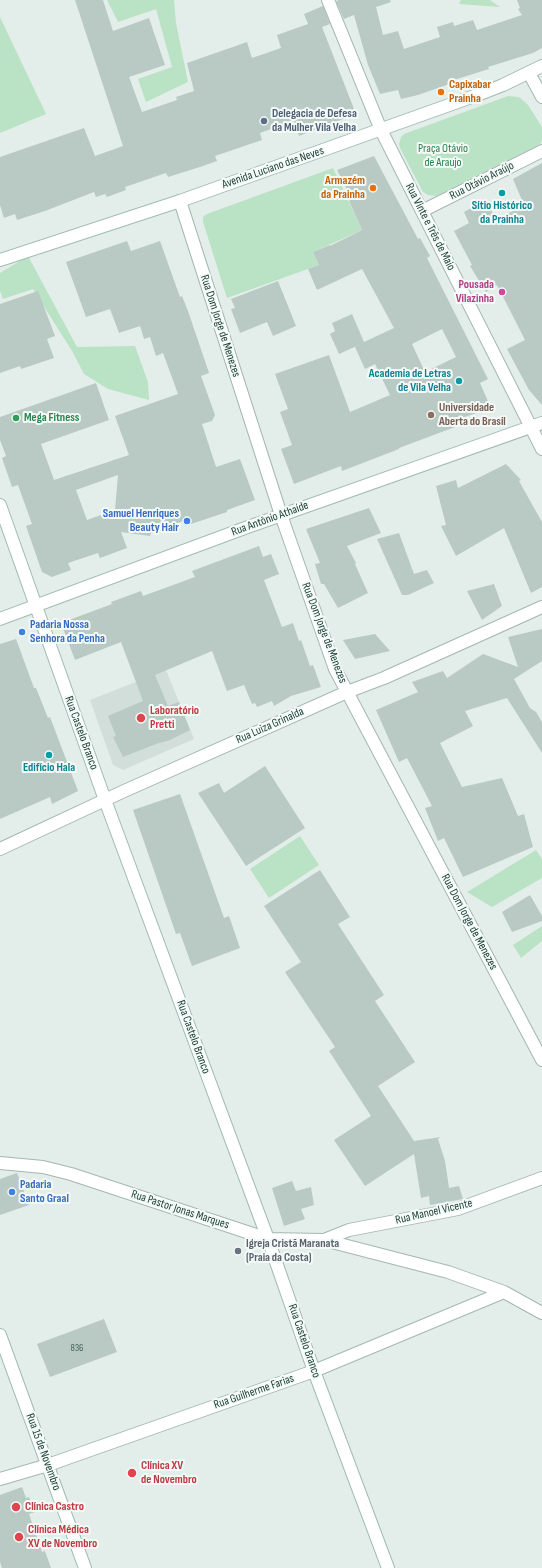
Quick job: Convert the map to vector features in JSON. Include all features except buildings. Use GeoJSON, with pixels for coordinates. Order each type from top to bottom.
{"type":"FeatureCollection","features":[{"type":"Feature","properties":{"kind":"street","name":"Rua Vinte e Três de Maio"},"geometry":{"type":"LineString","coordinates":[[328,0],[381,130],[542,449]]}},
{"type":"Feature","properties":{"kind":"street","name":"Avenida Luciano das Neves"},"geometry":{"type":"LineString","coordinates":[[0,260],[180,200],[381,130],[480,94],[542,66]]}},
{"type":"Feature","properties":{"kind":"street"},"geometry":{"type":"LineString","coordinates":[[529,73],[542,97]]}},
{"type":"Feature","properties":{"kind":"street","name":"Rua Otávio Araújo"},"geometry":{"type":"LineString","coordinates":[[422,211],[542,151]]}},
{"type":"Feature","properties":{"kind":"street","name":"Rua Dom Jorge de Menezes"},"geometry":{"type":"LineString","coordinates":[[180,200],[281,515],[335,670],[542,1060]]}},
{"type":"Feature","properties":{"kind":"street","name":"Rua Antônio Athaíde"},"geometry":{"type":"LineString","coordinates":[[0,619],[281,515],[542,423]]}},
{"type":"Feature","properties":{"kind":"street","name":"Rua Castelo Branco"},"geometry":{"type":"LineString","coordinates":[[0,505],[35,607],[105,800],[268,1239],[314,1371],[388,1568]]}},
{"type":"Feature","properties":{"kind":"street","name":"Rua Luiza Grinalda"},"geometry":{"type":"LineString","coordinates":[[0,849],[105,800],[542,607]]}},
{"type":"Feature","properties":{"kind":"street","name":"Rua Pastor Jonas Marques"},"geometry":{"type":"LineString","coordinates":[[0,1163],[43,1167],[71,1174],[268,1239],[324,1240],[448,1272],[504,1292],[542,1313]]}},
{"type":"Feature","properties":{"kind":"street","name":"Rua Manoel Vicente"},"geometry":{"type":"LineString","coordinates":[[324,1240],[349,1230],[458,1209],[542,1178]]}},
{"type":"Feature","properties":{"kind":"street","name":"Rua Guilherme Farias"},"geometry":{"type":"LineString","coordinates":[[0,1479],[48,1465],[314,1371],[504,1292]]}},
{"type":"Feature","properties":{"kind":"street","name":"Rua 15 de Novembro"},"geometry":{"type":"LineString","coordinates":[[0,1335],[85,1568]]}},
{"type":"Feature","properties":{"kind":"shaded area","name":"Laboratório Pretti"},"geometry":{"type":"Polygon","coordinates":[[[166,670],[194,739],[123,770],[113,765],[90,700],[166,670]]]}},
{"type":"Feature","properties":{"kind":"green space"},"geometry":{"type":"Polygon","coordinates":[[[107,0],[174,0],[176,23],[188,82],[146,102],[138,79],[172,67],[156,9],[118,22],[107,0]]]}},
{"type":"Feature","properties":{"kind":"green space"},"geometry":{"type":"Polygon","coordinates":[[[461,0],[490,0],[500,7],[459,4],[461,0]]]}},
{"type":"Feature","properties":{"kind":"green space"},"geometry":{"type":"Polygon","coordinates":[[[0,17],[46,114],[0,133],[0,17]]]}},
{"type":"Feature","properties":{"kind":"green space","name":"Praça Otávio de Araujo"},"geometry":{"type":"Polygon","coordinates":[[[508,96],[519,97],[528,105],[542,127],[542,141],[540,144],[436,196],[428,195],[423,192],[400,148],[399,144],[401,137],[404,134],[508,96]]]}},
{"type":"Feature","properties":{"kind":"green space"},"geometry":{"type":"Polygon","coordinates":[[[333,168],[362,230],[313,252],[319,265],[227,298],[203,222],[203,217],[207,214],[333,168]]]}},
{"type":"Feature","properties":{"kind":"green space"},"geometry":{"type":"Polygon","coordinates":[[[28,256],[77,347],[135,346],[148,382],[149,400],[108,389],[84,374],[72,351],[33,289],[3,299],[0,291],[0,273],[28,256]]]}},
{"type":"Feature","properties":{"kind":"green space"},"geometry":{"type":"Polygon","coordinates":[[[300,836],[319,865],[269,898],[250,869],[300,836]]]}},
{"type":"Feature","properties":{"kind":"green space"},"geometry":{"type":"Polygon","coordinates":[[[536,850],[542,859],[542,878],[492,907],[467,892],[536,850]]]}},
{"type":"Feature","properties":{"kind":"green space"},"geometry":{"type":"Polygon","coordinates":[[[542,926],[542,941],[521,958],[513,945],[542,926]]]}},
{"type":"Feature","properties":{"kind":"place","name":"Capixabar Prainha"},"geometry":{"type":"Point","coordinates":[441,92]}},
{"type":"Feature","properties":{"kind":"place","name":"Delegacia de Defesa da Mulher Vila Velha"},"geometry":{"type":"Point","coordinates":[264,121]}},
{"type":"Feature","properties":{"kind":"place","name":"Armazém da Prainha"},"geometry":{"type":"Point","coordinates":[373,188]}},
{"type":"Feature","properties":{"kind":"place","name":"Sítio Histórico da Prainha"},"geometry":{"type":"Point","coordinates":[502,193]}},
{"type":"Feature","properties":{"kind":"place","name":"Pousada Vilazinha"},"geometry":{"type":"Point","coordinates":[502,292]}},
{"type":"Feature","properties":{"kind":"place","name":"Academia de Letras de Vila Velha"},"geometry":{"type":"Point","coordinates":[459,381]}},
{"type":"Feature","properties":{"kind":"place","name":"Universidade Aberta do Brasil"},"geometry":{"type":"Point","coordinates":[431,415]}},
{"type":"Feature","properties":{"kind":"place","name":"Mega Fitness"},"geometry":{"type":"Point","coordinates":[16,418]}},
{"type":"Feature","properties":{"kind":"place","name":"Samuel Henriques Beauty Hair"},"geometry":{"type":"Point","coordinates":[187,521]}},
{"type":"Feature","properties":{"kind":"place","name":"Padaria Nossa Senhora da Penha"},"geometry":{"type":"Point","coordinates":[22,632]}},
{"type":"Feature","properties":{"kind":"place","name":"Laboratório Pretti"},"geometry":{"type":"Point","coordinates":[141,718]}},
{"type":"Feature","properties":{"kind":"place","name":"Edifício Hala"},"geometry":{"type":"Point","coordinates":[49,755]}},
{"type":"Feature","properties":{"kind":"place","name":"Padaria Santo Graal"},"geometry":{"type":"Point","coordinates":[12,1192]}},
{"type":"Feature","properties":{"kind":"place","name":"Igreja Cristã Maranata (Praia da Costa)"},"geometry":{"type":"Point","coordinates":[238,1251]}},
{"type":"Feature","properties":{"kind":"place","name":"Clínica XV de Novembro"},"geometry":{"type":"Point","coordinates":[132,1473]}},
{"type":"Feature","properties":{"kind":"place","name":"Clínica Castro"},"geometry":{"type":"Point","coordinates":[16,1507]}},
{"type":"Feature","properties":{"kind":"place","name":"Clínica Médica XV de Novembro"},"geometry":{"type":"Point","coordinates":[19,1537]}}]}
